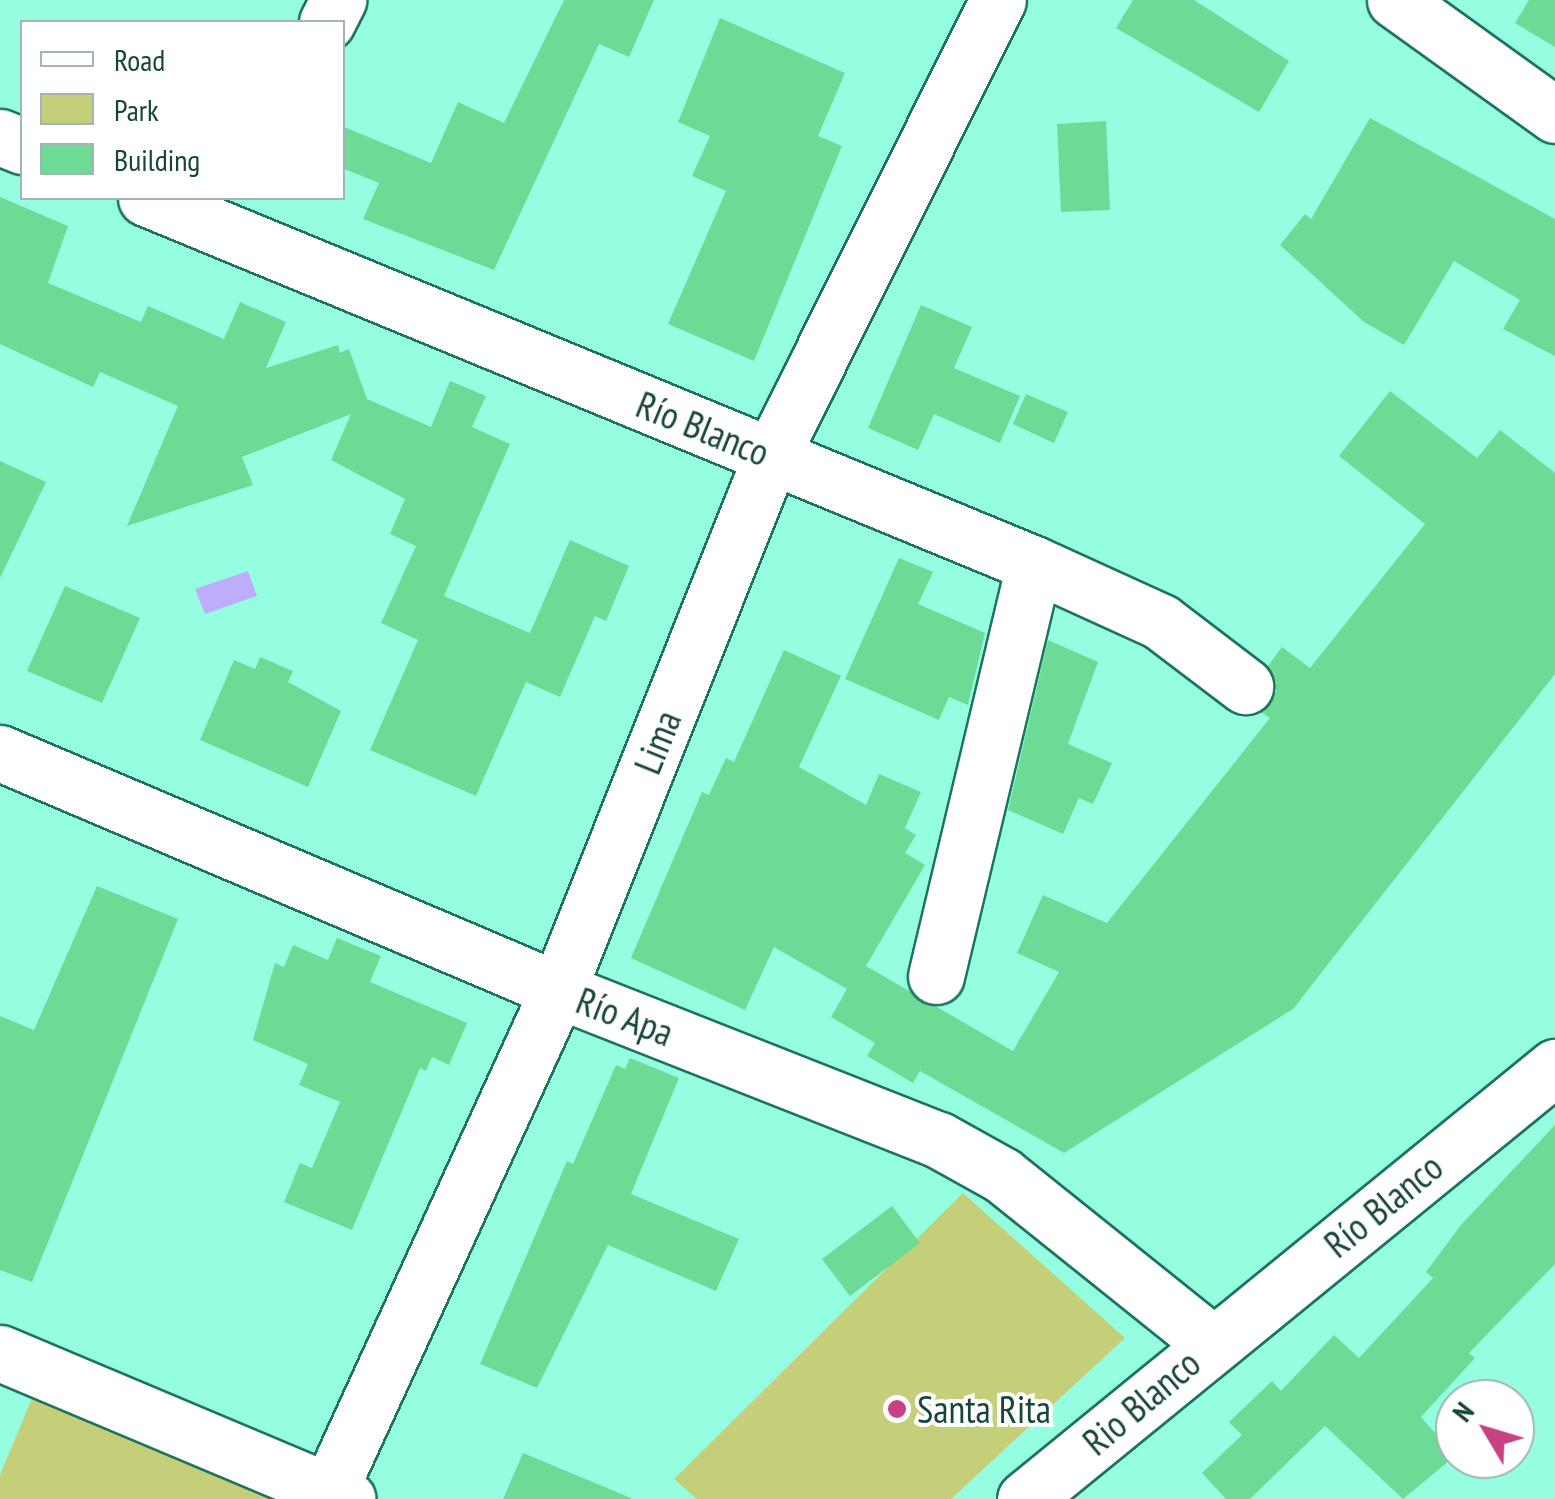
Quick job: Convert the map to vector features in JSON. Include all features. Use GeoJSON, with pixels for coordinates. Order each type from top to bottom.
{"type":"FeatureCollection","features":[{"type":"Feature","properties":{"kind":"street","name":"Lima"},"geometry":{"type":"LineString","coordinates":[[338,1495],[558,990],[770,456],[998,0]]}},
{"type":"Feature","properties":{"kind":"street"},"geometry":{"type":"LineString","coordinates":[[1395,0],[1555,116]]}},
{"type":"Feature","properties":{"kind":"street","name":"Río Blanco"},"geometry":{"type":"LineString","coordinates":[[157,200],[237,215],[770,456],[1034,564],[1161,622],[1245,686]]}},
{"type":"Feature","properties":{"kind":"street"},"geometry":{"type":"LineString","coordinates":[[936,976],[1034,564]]}},
{"type":"Feature","properties":{"kind":"street","name":"Río Apa"},"geometry":{"type":"LineString","coordinates":[[0,753],[558,990],[939,1140],[1002,1175],[1212,1343]]}},
{"type":"Feature","properties":{"kind":"street","name":"Río Blanco"},"geometry":{"type":"LineString","coordinates":[[1212,1343],[1555,1067]]}},
{"type":"Feature","properties":{"kind":"street","name":"Rio Blanco"},"geometry":{"type":"LineString","coordinates":[[1025,1499],[1212,1343]]}},
{"type":"Feature","properties":{"kind":"street"},"geometry":{"type":"LineString","coordinates":[[0,1354],[338,1495]]}},
{"type":"Feature","properties":{"kind":"green space","name":"Santa Rita"},"geometry":{"type":"Polygon","coordinates":[[[963,1193],[1125,1338],[951,1499],[697,1499],[674,1479],[963,1193]]]}},
{"type":"Feature","properties":{"kind":"green space"},"geometry":{"type":"Polygon","coordinates":[[[36,1389],[291,1499],[0,1499],[0,1475],[36,1389]]]}},
{"type":"Feature","properties":{"kind":"shaded area"},"geometry":{"type":"Polygon","coordinates":[[[248,571],[257,596],[205,614],[195,589],[248,571]]]}},
{"type":"Feature","properties":{"kind":"building"},"geometry":{"type":"Polygon","coordinates":[[[564,0],[654,0],[629,57],[599,44],[494,270],[363,219],[379,183],[345,169],[345,127],[431,163],[458,102],[504,123],[564,0]]]}},
{"type":"Feature","properties":{"kind":"building"},"geometry":{"type":"Polygon","coordinates":[[[1133,0],[1194,0],[1289,61],[1259,112],[1116,28],[1133,0]]]}},
{"type":"Feature","properties":{"kind":"building"},"geometry":{"type":"Polygon","coordinates":[[[1529,0],[1555,0],[1555,47],[1515,23],[1529,0]]]}},
{"type":"Feature","properties":{"kind":"building"},"geometry":{"type":"Polygon","coordinates":[[[720,18],[845,73],[818,136],[842,146],[754,361],[668,324],[726,191],[692,176],[710,136],[678,122],[720,18]]]}},
{"type":"Feature","properties":{"kind":"building"},"geometry":{"type":"Polygon","coordinates":[[[1370,118],[1555,219],[1555,356],[1503,329],[1520,300],[1454,261],[1404,345],[1364,322],[1280,245],[1305,214],[1311,219],[1370,118]]]}},
{"type":"Feature","properties":{"kind":"building"},"geometry":{"type":"Polygon","coordinates":[[[1106,121],[1110,210],[1061,212],[1057,124],[1106,121]]]}},
{"type":"Feature","properties":{"kind":"building"},"geometry":{"type":"Polygon","coordinates":[[[0,197],[68,226],[48,283],[141,322],[148,306],[224,339],[240,302],[286,322],[266,368],[338,345],[340,353],[349,349],[367,399],[431,427],[450,381],[486,396],[472,427],[510,444],[444,596],[530,633],[570,540],[629,566],[606,621],[595,616],[560,697],[526,682],[476,796],[370,750],[418,640],[381,623],[416,546],[390,534],[405,499],[331,460],[351,414],[242,457],[253,485],[127,526],[178,406],[100,372],[93,387],[0,344],[0,197]]]}},
{"type":"Feature","properties":{"kind":"building"},"geometry":{"type":"Polygon","coordinates":[[[921,305],[972,327],[954,368],[1020,396],[1000,443],[934,414],[918,450],[868,428],[921,305]]]}},
{"type":"Feature","properties":{"kind":"building"},"geometry":{"type":"Polygon","coordinates":[[[1390,391],[1477,458],[1500,430],[1555,473],[1555,674],[1293,1009],[1064,1153],[920,1071],[913,1083],[867,1056],[875,1043],[831,1017],[847,989],[774,947],[745,1010],[631,958],[702,792],[709,795],[726,758],[734,762],[784,650],[841,676],[799,767],[866,805],[879,774],[921,792],[905,828],[916,835],[905,853],[925,865],[866,966],[1013,1051],[1059,972],[1017,953],[1043,895],[1107,923],[1270,718],[1261,712],[1276,691],[1268,666],[1282,647],[1310,668],[1425,524],[1339,456],[1390,391]]]}},
{"type":"Feature","properties":{"kind":"building"},"geometry":{"type":"Polygon","coordinates":[[[1026,394],[1068,412],[1054,443],[1013,424],[1026,394]]]}},
{"type":"Feature","properties":{"kind":"building"},"geometry":{"type":"Polygon","coordinates":[[[0,461],[46,482],[0,578],[0,461]]]}},
{"type":"Feature","properties":{"kind":"building"},"geometry":{"type":"Polygon","coordinates":[[[899,558],[933,572],[918,604],[985,633],[968,705],[949,697],[939,720],[845,679],[899,558]]]}},
{"type":"Feature","properties":{"kind":"building"},"geometry":{"type":"Polygon","coordinates":[[[65,586],[140,618],[102,703],[27,671],[65,586]]]}},
{"type":"Feature","properties":{"kind":"building"},"geometry":{"type":"Polygon","coordinates":[[[1048,640],[1098,662],[1068,744],[1112,763],[1093,804],[1079,798],[1063,834],[1008,810],[1048,640]]]}},
{"type":"Feature","properties":{"kind":"building"},"geometry":{"type":"Polygon","coordinates":[[[260,657],[293,671],[288,682],[341,711],[308,787],[200,740],[234,660],[255,669],[260,657]]]}},
{"type":"Feature","properties":{"kind":"building"},"geometry":{"type":"Polygon","coordinates":[[[97,886],[178,919],[32,1282],[0,1270],[0,1016],[34,1030],[97,886]]]}},
{"type":"Feature","properties":{"kind":"building"},"geometry":{"type":"Polygon","coordinates":[[[337,938],[381,956],[370,982],[467,1023],[449,1065],[432,1057],[426,1071],[420,1068],[352,1230],[284,1202],[300,1163],[312,1168],[340,1102],[299,1085],[308,1064],[253,1040],[275,963],[284,967],[293,945],[328,960],[337,938]]]}},
{"type":"Feature","properties":{"kind":"building"},"geometry":{"type":"Polygon","coordinates":[[[630,1058],[679,1078],[631,1194],[739,1239],[716,1291],[608,1245],[537,1388],[480,1364],[567,1161],[573,1164],[616,1065],[625,1069],[630,1058]]]}},
{"type":"Feature","properties":{"kind":"building"},"geometry":{"type":"Polygon","coordinates":[[[1555,1125],[1555,1264],[1469,1353],[1475,1358],[1456,1379],[1435,1379],[1435,1402],[1421,1417],[1435,1433],[1435,1473],[1403,1499],[1325,1426],[1250,1499],[1226,1499],[1202,1473],[1242,1435],[1229,1422],[1272,1381],[1281,1391],[1334,1335],[1359,1358],[1433,1278],[1426,1272],[1461,1225],[1555,1125]]]}},
{"type":"Feature","properties":{"kind":"building"},"geometry":{"type":"Polygon","coordinates":[[[892,1206],[920,1243],[850,1296],[822,1259],[892,1206]]]}},
{"type":"Feature","properties":{"kind":"building"},"geometry":{"type":"Polygon","coordinates":[[[523,1453],[631,1498],[631,1499],[503,1499],[523,1453]]]}},
{"type":"Feature","properties":{"kind":"place","name":"Santa Rita"},"geometry":{"type":"Point","coordinates":[897,1409]}}]}
